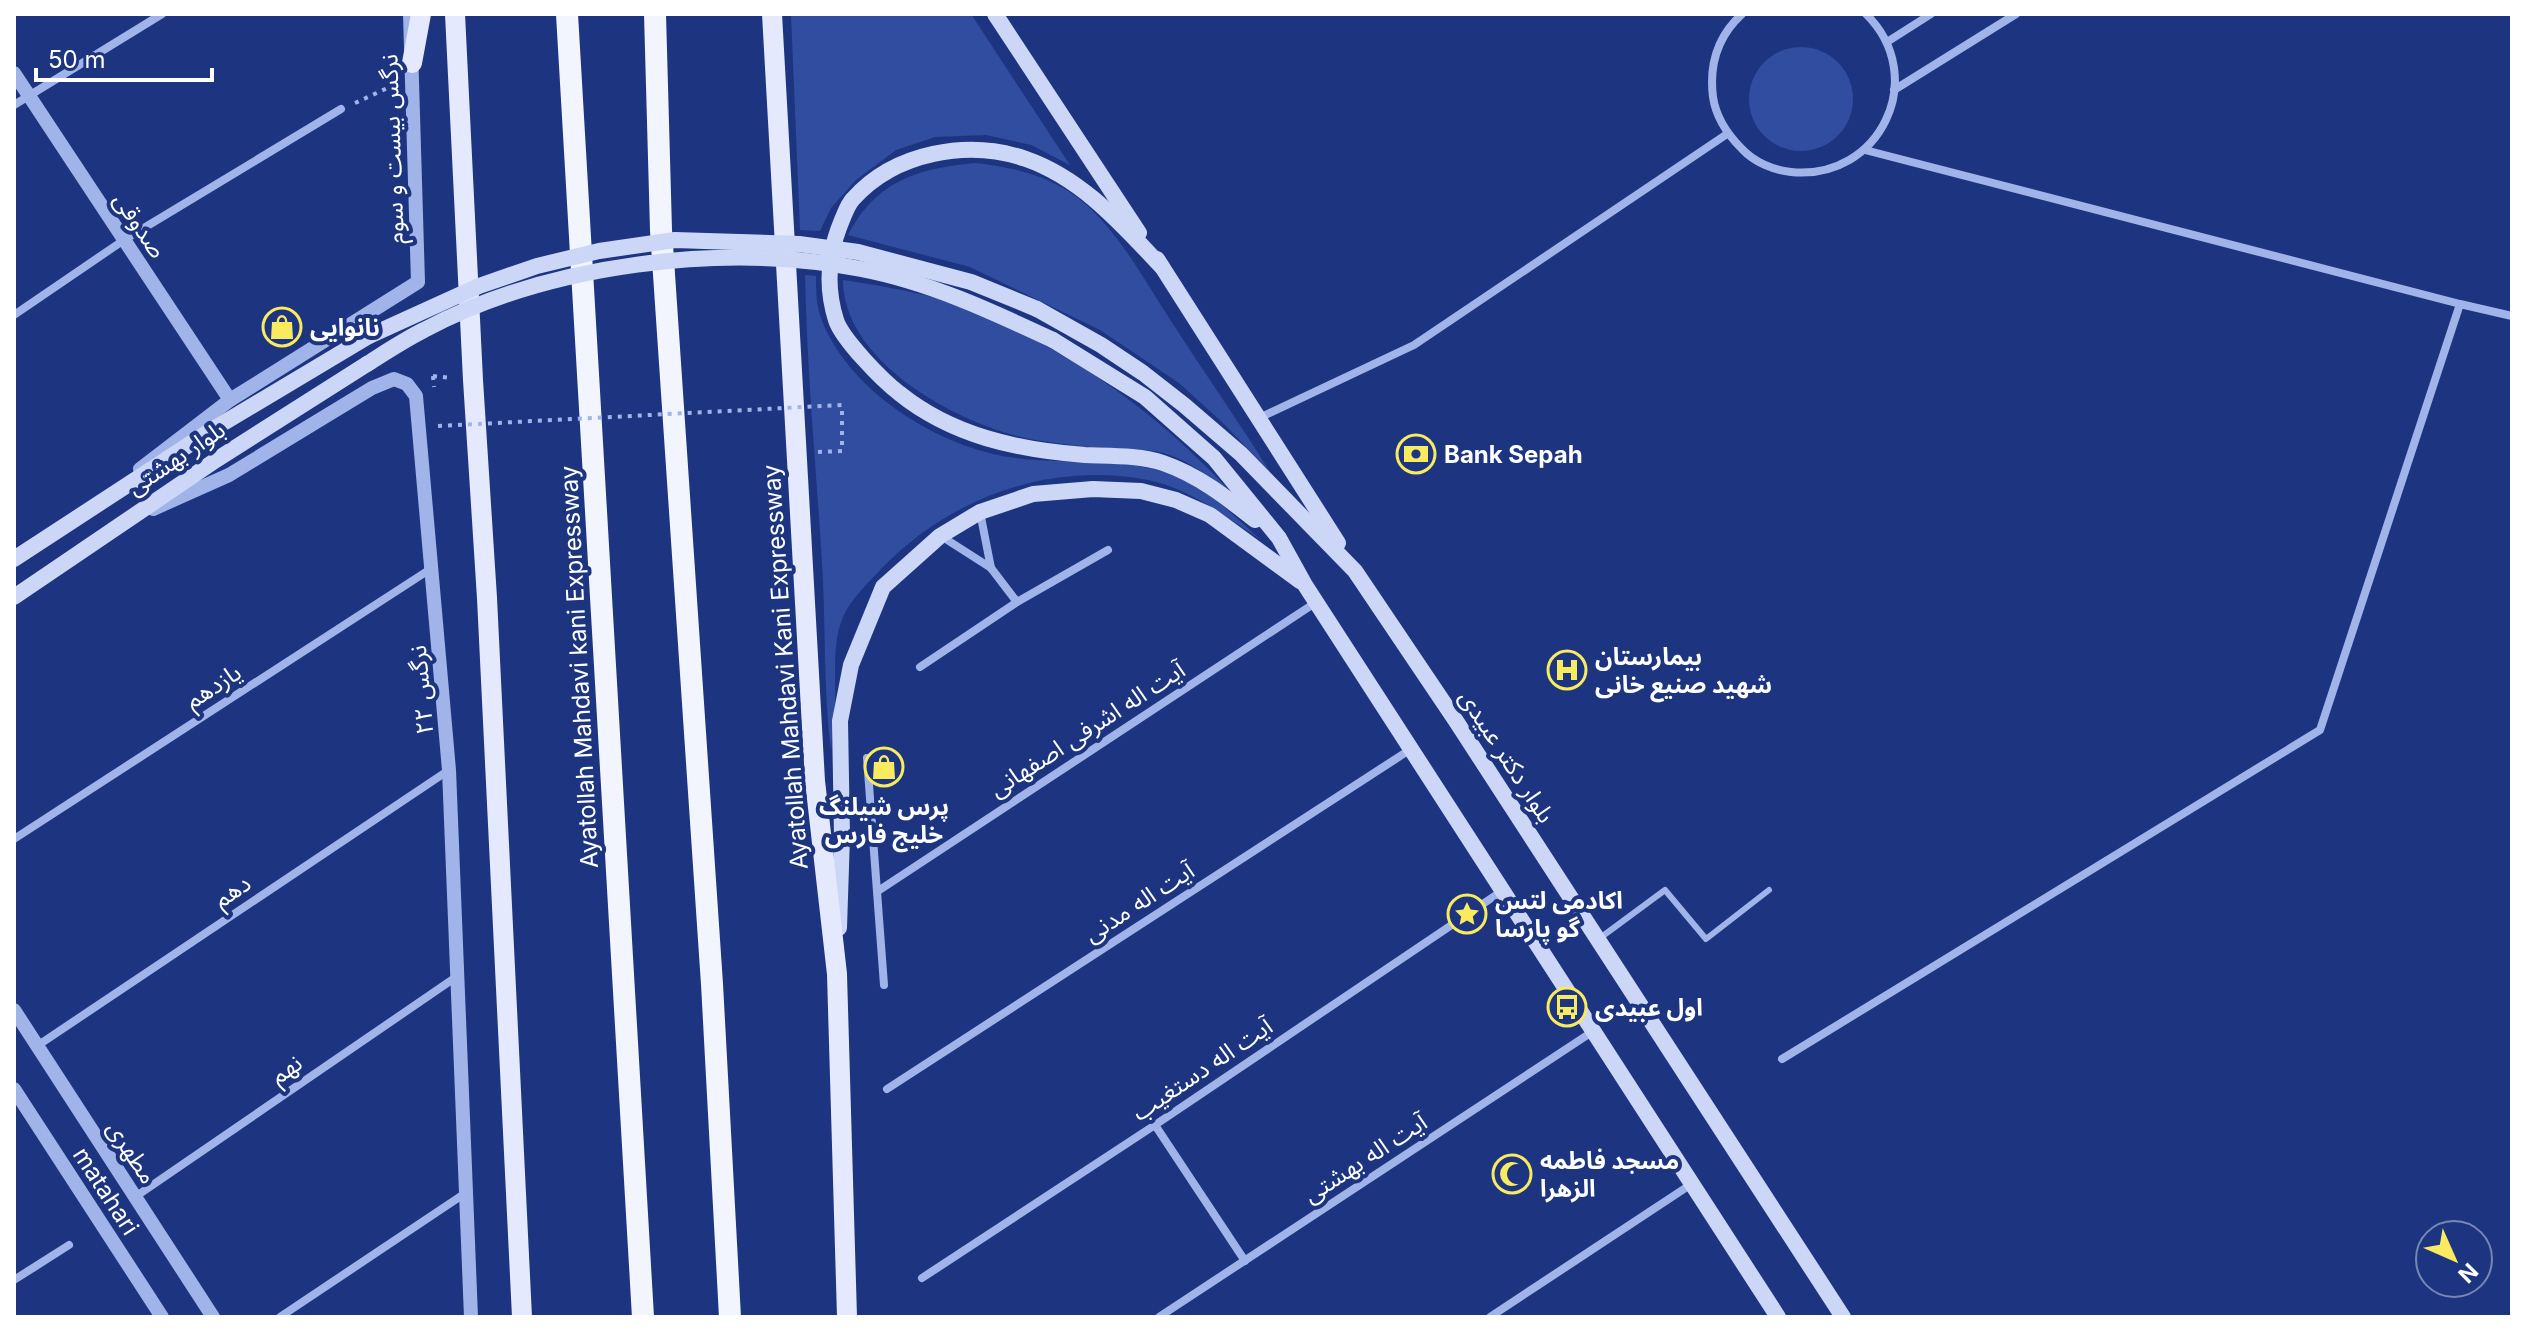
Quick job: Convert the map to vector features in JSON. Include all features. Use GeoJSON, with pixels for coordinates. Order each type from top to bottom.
{"type":"FeatureCollection","features":[{"type":"Feature","properties":{"kind":"highway","name":"Ayatollah Mahdavi kani Expressway"},"geometry":{"type":"LineString","coordinates":[[567,14],[643,1317]]}},
{"type":"Feature","properties":{"kind":"highway"},"geometry":{"type":"LineString","coordinates":[[655,14],[661,230],[711,968],[730,1317]]}},
{"type":"Feature","properties":{"kind":"main road"},"geometry":{"type":"LineString","coordinates":[[412,70],[421,14]]}},
{"type":"Feature","properties":{"kind":"main road"},"geometry":{"type":"LineString","coordinates":[[455,14],[521,1314]]}},
{"type":"Feature","properties":{"kind":"main road","name":"Ayatollah Mahdavi Kani Expressway"},"geometry":{"type":"LineString","coordinates":[[772,14],[815,781],[837,974],[847,1317]]}},
{"type":"Feature","properties":{"kind":"main road"},"geometry":{"type":"LineString","coordinates":[[995,14],[1162,267],[1355,571]]}},
{"type":"Feature","properties":{"kind":"main road"},"geometry":{"type":"LineString","coordinates":[[1162,267],[1105,208],[1067,178],[1025,159],[982,150],[932,153],[891,168],[852,200],[830,255],[828,278],[837,323],[860,354],[899,393],[949,425],[997,442],[1045,452],[1160,462],[1210,484],[1279,538],[1305,585],[1778,1317]]}},
{"type":"Feature","properties":{"kind":"main road","name":"بلوار بهشتی"},"geometry":{"type":"LineString","coordinates":[[14,559],[235,416],[369,336],[479,286],[537,266],[599,251],[675,240],[784,243],[858,252],[971,282],[1037,309]]}},
{"type":"Feature","properties":{"kind":"main road","name":"بلوار بهشتی"},"geometry":{"type":"LineString","coordinates":[[14,597],[291,410],[426,329],[483,304],[540,286],[600,270],[676,259],[809,262],[862,269],[971,302],[1053,340],[1113,375],[1172,419],[1214,458],[1279,538]]}},
{"type":"Feature","properties":{"kind":"main road","name":"بلوار دکتر عبیدی"},"geometry":{"type":"LineString","coordinates":[[1037,309],[1122,359],[1194,412],[1241,454],[1355,571],[1456,721],[1843,1317]]}},
{"type":"Feature","properties":{"kind":"main road"},"geometry":{"type":"LineString","coordinates":[[837,974],[842,836],[840,721],[851,665],[883,587],[940,536],[980,512],[1033,494],[1093,489],[1141,491],[1176,500],[1210,515],[1305,585]]}},
{"type":"Feature","properties":{"kind":"street"},"geometry":{"type":"LineString","coordinates":[[14,105],[162,14]]}},
{"type":"Feature","properties":{"kind":"street","name":"نرگس بیست و سوم"},"geometry":{"type":"LineString","coordinates":[[230,400],[418,282],[410,14]]}},
{"type":"Feature","properties":{"kind":"street"},"geometry":{"type":"LineString","coordinates":[[1742,14],[1731,24],[1717,49],[1711,78],[1715,107],[1727,134],[1749,156],[1777,170],[1808,173],[1839,166],[1865,150],[1884,127],[1894,99],[1895,70],[1887,42],[1866,14]]}},
{"type":"Feature","properties":{"kind":"street"},"geometry":{"type":"LineString","coordinates":[[1887,42],[1931,14]]}},
{"type":"Feature","properties":{"kind":"street"},"geometry":{"type":"LineString","coordinates":[[1894,90],[2016,14]]}},
{"type":"Feature","properties":{"kind":"street","name":"صدوقی"},"geometry":{"type":"LineString","coordinates":[[14,73],[230,400]]}},
{"type":"Feature","properties":{"kind":"street"},"geometry":{"type":"LineString","coordinates":[[14,315],[124,240],[341,109]]}},
{"type":"Feature","properties":{"kind":"street"},"geometry":{"type":"LineString","coordinates":[[1259,418],[1414,345],[1727,134]]}},
{"type":"Feature","properties":{"kind":"street"},"geometry":{"type":"LineString","coordinates":[[1865,150],[2512,316]]}},
{"type":"Feature","properties":{"kind":"street"},"geometry":{"type":"LineString","coordinates":[[1782,1059],[2320,730],[2460,304]]}},
{"type":"Feature","properties":{"kind":"street","name":"نرگس ۲۲"},"geometry":{"type":"LineString","coordinates":[[123,522],[229,475],[372,388],[394,379],[407,384],[416,396],[449,770],[471,1317]]}},
{"type":"Feature","properties":{"kind":"street"},"geometry":{"type":"LineString","coordinates":[[61,529],[230,400]]}},
{"type":"Feature","properties":{"kind":"street"},"geometry":{"type":"LineString","coordinates":[[980,512],[991,568]]}},
{"type":"Feature","properties":{"kind":"street"},"geometry":{"type":"LineString","coordinates":[[940,536],[991,568],[1017,602]]}},
{"type":"Feature","properties":{"kind":"street"},"geometry":{"type":"LineString","coordinates":[[920,667],[1017,602],[1108,550]]}},
{"type":"Feature","properties":{"kind":"street","name":"یازدهم"},"geometry":{"type":"LineString","coordinates":[[14,839],[433,567]]}},
{"type":"Feature","properties":{"kind":"street","name":"آیت اله اشرفی اصفهانی"},"geometry":{"type":"LineString","coordinates":[[878,891],[1318,601]]}},
{"type":"Feature","properties":{"kind":"street","name":"آیت اله مدنی"},"geometry":{"type":"LineString","coordinates":[[887,1089],[1412,749]]}},
{"type":"Feature","properties":{"kind":"street"},"geometry":{"type":"LineString","coordinates":[[867,758],[884,985]]}},
{"type":"Feature","properties":{"kind":"street","name":"دهم"},"geometry":{"type":"LineString","coordinates":[[37,1046],[449,770]]}},
{"type":"Feature","properties":{"kind":"street","name":"آیت اله دستغیب"},"geometry":{"type":"LineString","coordinates":[[922,1278],[1502,891]]}},
{"type":"Feature","properties":{"kind":"street","name":"نهم"},"geometry":{"type":"LineString","coordinates":[[135,1197],[459,974]]}},
{"type":"Feature","properties":{"kind":"street","name":"مطهری"},"geometry":{"type":"LineString","coordinates":[[14,1010],[213,1317]]}},
{"type":"Feature","properties":{"kind":"street","name":"آیت اله بهشتی"},"geometry":{"type":"LineString","coordinates":[[1159,1317],[1592,1032]]}},
{"type":"Feature","properties":{"kind":"street","name":"matahari"},"geometry":{"type":"LineString","coordinates":[[14,1089],[162,1317]]}},
{"type":"Feature","properties":{"kind":"street"},"geometry":{"type":"LineString","coordinates":[[1155,1125],[1245,1261]]}},
{"type":"Feature","properties":{"kind":"street"},"geometry":{"type":"LineString","coordinates":[[1490,1317],[1690,1185]]}},
{"type":"Feature","properties":{"kind":"street"},"geometry":{"type":"LineString","coordinates":[[280,1317],[467,1191]]}},
{"type":"Feature","properties":{"kind":"street"},"geometry":{"type":"LineString","coordinates":[[14,1280],[69,1245]]}},
{"type":"Feature","properties":{"kind":"lane"},"geometry":{"type":"LineString","coordinates":[[1597,941],[1665,890],[1706,939],[1769,890]]}},
{"type":"Feature","properties":{"kind":"path"},"geometry":{"type":"LineString","coordinates":[[341,109],[412,70]]}},
{"type":"Feature","properties":{"kind":"path"},"geometry":{"type":"LineString","coordinates":[[438,426],[842,405],[842,451]]}},
{"type":"Feature","properties":{"kind":"shaded area"},"geometry":{"type":"Polygon","coordinates":[[[791,14],[971,14],[1070,165],[1031,145],[986,135],[935,137],[896,150],[856,180],[831,208],[820,231],[800,230],[791,14]]]}},
{"type":"Feature","properties":{"kind":"shaded area"},"geometry":{"type":"Polygon","coordinates":[[[1801,47],[1821,51],[1838,62],[1849,79],[1853,99],[1849,119],[1838,136],[1821,147],[1801,151],[1781,147],[1764,136],[1753,119],[1749,99],[1753,79],[1764,62],[1781,51],[1801,47]]]}},
{"type":"Feature","properties":{"kind":"shaded area"},"geometry":{"type":"Polygon","coordinates":[[[975,163],[1042,178],[1066,190],[1093,211],[1130,257],[1270,472],[1179,383],[1100,330],[970,267],[848,235],[872,201],[901,181],[935,169],[975,163]]]}},
{"type":"Feature","properties":{"kind":"shaded area"},"geometry":{"type":"Polygon","coordinates":[[[805,275],[816,276],[819,312],[831,340],[849,366],[872,390],[927,428],[957,442],[1016,458],[1119,464],[1160,470],[1202,490],[1261,540],[1207,504],[1178,490],[1148,480],[1111,475],[1038,481],[970,505],[938,522],[908,544],[865,586],[846,611],[836,648],[831,751],[805,275]]]}},
{"type":"Feature","properties":{"kind":"shaded area"},"geometry":{"type":"Polygon","coordinates":[[[843,280],[949,301],[1034,339],[1123,395],[1177,440],[1228,489],[1192,465],[1170,455],[1148,450],[1036,440],[975,422],[943,406],[912,387],[885,364],[863,339],[848,310],[843,280]]]}},
{"type":"Feature","properties":{"kind":"place","name":"نانوایی"},"geometry":{"type":"Point","coordinates":[282,327]}},
{"type":"Feature","properties":{"kind":"place","name":"Bank Sepah"},"geometry":{"type":"Point","coordinates":[1416,454]}},
{"type":"Feature","properties":{"kind":"place","name":"بیمارستان شهید صنیع خانی"},"geometry":{"type":"Point","coordinates":[1567,670]}},
{"type":"Feature","properties":{"kind":"place","name":"پرس شیلنگ خلیج فارس"},"geometry":{"type":"Point","coordinates":[884,767]}},
{"type":"Feature","properties":{"kind":"place","name":"اکادمی لتس گو پارسا"},"geometry":{"type":"Point","coordinates":[1467,914]}},
{"type":"Feature","properties":{"kind":"place","name":"اول عبیدی"},"geometry":{"type":"Point","coordinates":[1567,1007]}},
{"type":"Feature","properties":{"kind":"place","name":"مسجد فاطمه الزهرا"},"geometry":{"type":"Point","coordinates":[1512,1174]}}]}
